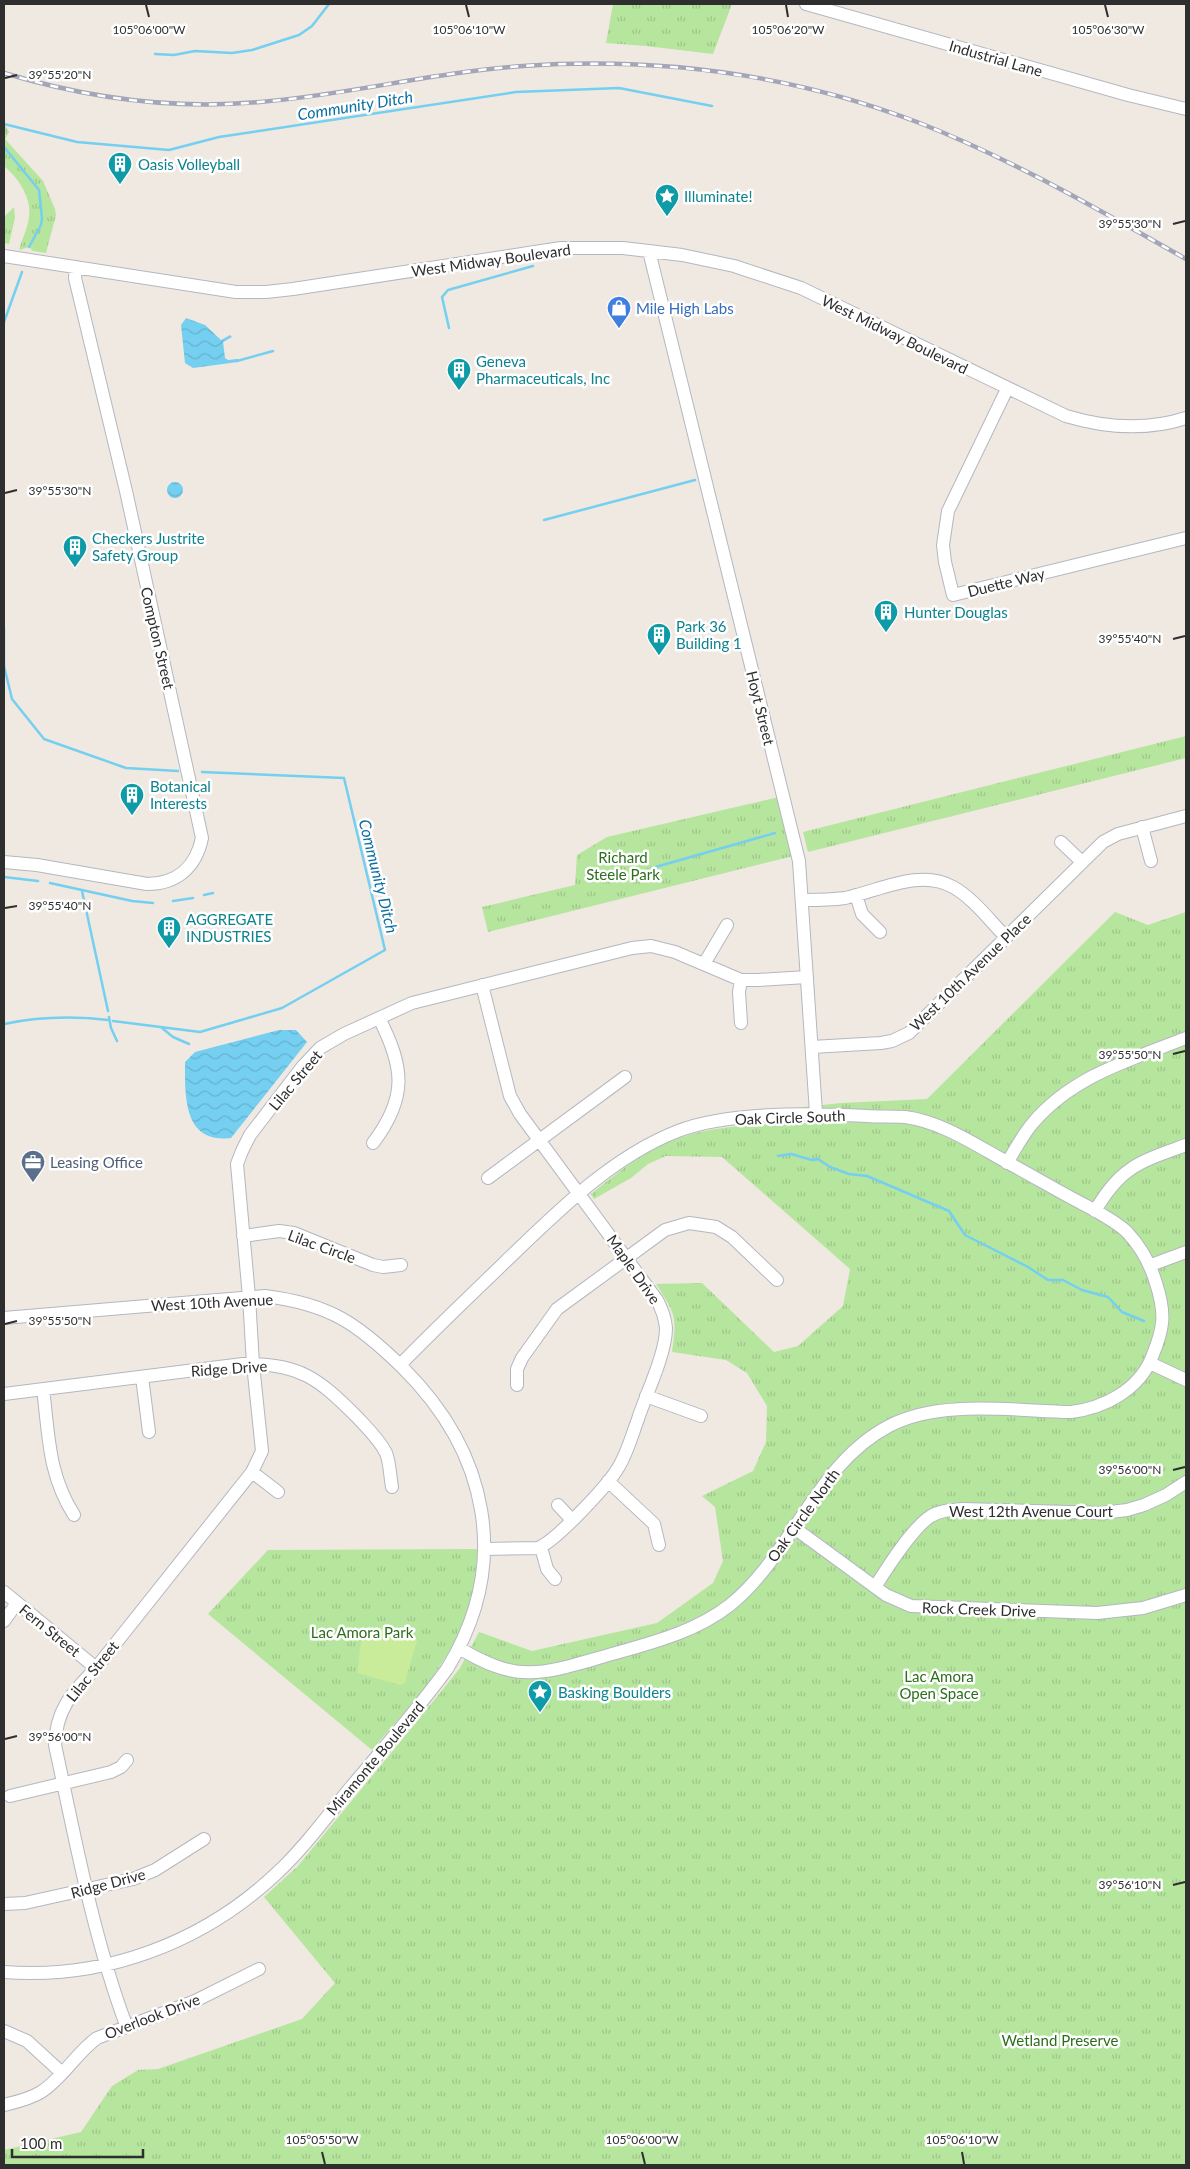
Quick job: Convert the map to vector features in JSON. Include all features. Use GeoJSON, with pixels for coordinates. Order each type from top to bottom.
{"type":"FeatureCollection","features":[{"type":"Feature","properties":{"kind":"street","name":"Industrial Lane"},"geometry":{"type":"LineString","coordinates":[[806,4],[1120,93],[1186,109]]}},
{"type":"Feature","properties":{"kind":"street","name":"West Midway Boulevard"},"geometry":{"type":"LineString","coordinates":[[4,256],[236,292],[266,292],[548,250],[594,247],[649,251],[716,261],[784,282],[819,296],[1066,416],[1096,424],[1134,427],[1152,426],[1186,418]]}},
{"type":"Feature","properties":{"kind":"street","name":"Hoyt Street"},"geometry":{"type":"LineString","coordinates":[[649,251],[799,861],[816,1114]]}},
{"type":"Feature","properties":{"kind":"street","name":"Compton Street"},"geometry":{"type":"LineString","coordinates":[[4,862],[147,884],[158,884],[185,872],[199,852],[202,838],[189,770],[126,491],[75,278],[76,268]]}},
{"type":"Feature","properties":{"kind":"street","name":"Duette Way"},"geometry":{"type":"LineString","coordinates":[[1007,389],[948,511],[944,545],[945,562],[953,595],[1186,538]]}},
{"type":"Feature","properties":{"kind":"street","name":"West 10th Avenue Place"},"geometry":{"type":"LineString","coordinates":[[812,1047],[881,1043],[900,1038],[921,1022],[1103,842],[1115,835],[1186,816]]}},
{"type":"Feature","properties":{"kind":"street"},"geometry":{"type":"LineString","coordinates":[[1142,828],[1151,860]]}},
{"type":"Feature","properties":{"kind":"street"},"geometry":{"type":"LineString","coordinates":[[1061,842],[1082,862]]}},
{"type":"Feature","properties":{"kind":"street"},"geometry":{"type":"LineString","coordinates":[[803,900],[836,899],[918,880],[940,882],[962,892],[1006,937]]}},
{"type":"Feature","properties":{"kind":"street"},"geometry":{"type":"LineString","coordinates":[[856,895],[862,914],[880,932]]}},
{"type":"Feature","properties":{"kind":"street"},"geometry":{"type":"LineString","coordinates":[[704,964],[726,925]]}},
{"type":"Feature","properties":{"kind":"street","name":"Lilac Street"},"geometry":{"type":"LineString","coordinates":[[126,2025],[106,1965],[86,1890],[55,1745],[56,1728],[61,1712],[72,1692],[96,1668],[252,1472],[262,1452],[237,1164],[250,1135],[303,1066],[320,1048],[412,1003],[632,948],[651,946],[675,952],[741,980],[807,977]]}},
{"type":"Feature","properties":{"kind":"street"},"geometry":{"type":"LineString","coordinates":[[741,980],[739,992],[741,1023]]}},
{"type":"Feature","properties":{"kind":"street","name":"Maple Drive"},"geometry":{"type":"LineString","coordinates":[[482,985],[510,1096],[520,1114],[657,1300],[665,1319],[664,1342],[623,1459],[608,1481],[572,1520],[557,1536],[541,1547]]}},
{"type":"Feature","properties":{"kind":"street"},"geometry":{"type":"LineString","coordinates":[[373,1143],[389,1121],[394,1107],[399,1077],[398,1064],[392,1043],[379,1018]]}},
{"type":"Feature","properties":{"kind":"street"},"geometry":{"type":"LineString","coordinates":[[1007,1163],[1031,1125],[1068,1090],[1097,1073],[1186,1038]]}},
{"type":"Feature","properties":{"kind":"street"},"geometry":{"type":"LineString","coordinates":[[488,1178],[625,1077]]}},
{"type":"Feature","properties":{"kind":"street","name":"Oak Circle South"},"geometry":{"type":"LineString","coordinates":[[400,1365],[579,1192],[649,1144],[679,1130],[704,1123],[729,1119],[816,1114],[905,1117],[938,1126],[1095,1211],[1124,1229],[1139,1246],[1151,1265],[1160,1296],[1163,1314],[1162,1332],[1150,1363]]}},
{"type":"Feature","properties":{"kind":"street"},"geometry":{"type":"LineString","coordinates":[[1095,1211],[1107,1190],[1125,1172],[1140,1163],[1186,1145]]}},
{"type":"Feature","properties":{"kind":"street"},"geometry":{"type":"LineString","coordinates":[[517,1385],[517,1369],[549,1318],[566,1302],[665,1230],[681,1224],[703,1223],[716,1227],[732,1237],[777,1280]]}},
{"type":"Feature","properties":{"kind":"street","name":"Lilac Circle"},"geometry":{"type":"LineString","coordinates":[[243,1236],[278,1231],[294,1233],[373,1265],[383,1267],[401,1265]]}},
{"type":"Feature","properties":{"kind":"street"},"geometry":{"type":"LineString","coordinates":[[1151,1265],[1186,1252]]}},
{"type":"Feature","properties":{"kind":"street","name":"West 10th Avenue"},"geometry":{"type":"LineString","coordinates":[[4,1318],[265,1296],[288,1299],[330,1312],[359,1328],[400,1365]]}},
{"type":"Feature","properties":{"kind":"street","name":"Ridge Drive"},"geometry":{"type":"LineString","coordinates":[[4,1394],[269,1363],[295,1370],[320,1382],[334,1394],[381,1444],[386,1454],[392,1487]]}},
{"type":"Feature","properties":{"kind":"street"},"geometry":{"type":"LineString","coordinates":[[1150,1363],[1186,1380]]}},
{"type":"Feature","properties":{"kind":"street","name":"Oak Circle North"},"geometry":{"type":"LineString","coordinates":[[459,1648],[492,1666],[516,1673],[532,1674],[561,1669],[674,1636],[706,1621],[731,1604],[758,1576],[793,1527],[850,1454],[870,1437],[896,1422],[917,1415],[946,1410],[1071,1412],[1084,1410],[1103,1405],[1119,1396],[1135,1382],[1150,1363]]}},
{"type":"Feature","properties":{"kind":"street","name":"Miramonte Boulevard"},"geometry":{"type":"LineString","coordinates":[[4,1972],[70,1971],[106,1965],[138,1956],[183,1938],[218,1919],[261,1888],[294,1855],[436,1685],[447,1669],[459,1648],[477,1602],[484,1549],[479,1496],[466,1456],[442,1412],[400,1365]]}},
{"type":"Feature","properties":{"kind":"street"},"geometry":{"type":"LineString","coordinates":[[142,1377],[149,1432]]}},
{"type":"Feature","properties":{"kind":"street"},"geometry":{"type":"LineString","coordinates":[[43,1389],[52,1466],[57,1484],[74,1515]]}},
{"type":"Feature","properties":{"kind":"street"},"geometry":{"type":"LineString","coordinates":[[646,1396],[701,1416]]}},
{"type":"Feature","properties":{"kind":"street"},"geometry":{"type":"LineString","coordinates":[[252,1472],[278,1492]]}},
{"type":"Feature","properties":{"kind":"street"},"geometry":{"type":"LineString","coordinates":[[608,1481],[654,1524],[659,1545]]}},
{"type":"Feature","properties":{"kind":"street","name":"West 12th Avenue Court"},"geometry":{"type":"LineString","coordinates":[[875,1587],[917,1529],[930,1517],[938,1513],[962,1509],[1102,1513],[1127,1510],[1166,1495],[1186,1482]]}},
{"type":"Feature","properties":{"kind":"street"},"geometry":{"type":"LineString","coordinates":[[558,1505],[572,1520]]}},
{"type":"Feature","properties":{"kind":"street","name":"Rock Creek Drive"},"geometry":{"type":"LineString","coordinates":[[793,1527],[892,1599],[917,1607],[1078,1613],[1126,1611],[1154,1606],[1186,1595]]}},
{"type":"Feature","properties":{"kind":"street"},"geometry":{"type":"LineString","coordinates":[[484,1549],[541,1547],[547,1569],[555,1579]]}},
{"type":"Feature","properties":{"kind":"street","name":"Fern Street"},"geometry":{"type":"LineString","coordinates":[[4,1592],[96,1668]]}},
{"type":"Feature","properties":{"kind":"street"},"geometry":{"type":"LineString","coordinates":[[4,1621],[17,1603]]}},
{"type":"Feature","properties":{"kind":"street"},"geometry":{"type":"LineString","coordinates":[[10,1796],[111,1772],[121,1767],[127,1760]]}},
{"type":"Feature","properties":{"kind":"street","name":"Ridge Drive"},"geometry":{"type":"LineString","coordinates":[[4,1904],[25,1903],[142,1876],[204,1839]]}},
{"type":"Feature","properties":{"kind":"street","name":"Overlook Drive"},"geometry":{"type":"LineString","coordinates":[[4,2105],[37,2095],[51,2086],[90,2042],[126,2025],[195,2001],[259,1969]]}},
{"type":"Feature","properties":{"kind":"street"},"geometry":{"type":"LineString","coordinates":[[4,2031],[30,2043],[62,2073]]}},
{"type":"Feature","properties":{"kind":"green space"},"geometry":{"type":"Polygon","coordinates":[[[613,4],[732,4],[713,54],[606,43],[613,4]]]}},
{"type":"Feature","properties":{"kind":"green space"},"geometry":{"type":"Polygon","coordinates":[[[4,123],[9,132],[5,139],[43,181],[55,209],[56,215],[46,253],[33,251],[29,247],[19,250],[27,225],[29,209],[26,195],[22,188],[4,166],[4,123]]]}},
{"type":"Feature","properties":{"kind":"green space"},"geometry":{"type":"Polygon","coordinates":[[[14,207],[15,218],[9,244],[4,243],[4,217],[14,207]]]}},
{"type":"Feature","properties":{"kind":"green space"},"geometry":{"type":"Polygon","coordinates":[[[1186,736],[1186,758],[808,852],[803,832],[1186,736]]]}},
{"type":"Feature","properties":{"kind":"green space","name":"Richard Steele Park"},"geometry":{"type":"Polygon","coordinates":[[[783,796],[797,855],[488,932],[482,907],[575,885],[577,855],[607,837],[783,796]]]}},
{"type":"Feature","properties":{"kind":"green space","name":"Lac Amora Open Space"},"geometry":{"type":"Polygon","coordinates":[[[1115,912],[1148,925],[1186,912],[1186,2165],[4,2165],[4,2150],[81,2132],[112,2086],[138,2070],[158,2069],[302,2019],[335,1983],[264,1897],[298,1866],[414,1725],[460,1668],[479,1632],[532,1651],[657,1623],[713,1583],[723,1561],[715,1507],[702,1496],[753,1471],[766,1442],[767,1406],[747,1373],[726,1360],[672,1352],[673,1316],[668,1303],[656,1284],[702,1283],[774,1352],[798,1346],[843,1306],[850,1269],[722,1157],[666,1156],[648,1164],[631,1178],[594,1199],[591,1194],[623,1169],[658,1147],[696,1133],[739,1126],[796,1123],[795,1108],[841,1103],[927,1099],[1115,912]]]}},
{"type":"Feature","properties":{"kind":"green space","name":"Lac Amora Park"},"geometry":{"type":"Polygon","coordinates":[[[477,1549],[475,1580],[468,1609],[458,1635],[428,1683],[372,1750],[208,1614],[268,1550],[477,1549]]]}},
{"type":"Feature","properties":{"kind":"green space"},"geometry":{"type":"Polygon","coordinates":[[[382,1627],[401,1630],[417,1640],[405,1683],[400,1685],[357,1673],[362,1640],[366,1635],[382,1627]]]}},
{"type":"Feature","properties":{"kind":"water"},"geometry":{"type":"Polygon","coordinates":[[[186,318],[205,325],[221,340],[230,335],[232,337],[223,342],[225,358],[228,360],[238,359],[238,362],[193,368],[185,363],[181,325],[186,318]]]}},
{"type":"Feature","properties":{"kind":"water"},"geometry":{"type":"Polygon","coordinates":[[[172,482],[178,482],[183,487],[181,496],[172,498],[167,493],[167,487],[172,482]]]}},
{"type":"Feature","properties":{"kind":"water"},"geometry":{"type":"Polygon","coordinates":[[[279,1030],[296,1030],[307,1042],[231,1138],[215,1138],[195,1126],[187,1103],[185,1062],[195,1052],[279,1030]]]}},
{"type":"Feature","properties":{"kind":"waterway"},"geometry":{"type":"LineString","coordinates":[[155,54],[174,55],[195,51],[232,53],[252,50],[299,35],[312,26],[329,4]]}},
{"type":"Feature","properties":{"kind":"waterway","name":"Community Ditch"},"geometry":{"type":"LineString","coordinates":[[4,124],[77,142],[169,150],[219,137],[516,92],[619,88],[712,106]]}},
{"type":"Feature","properties":{"kind":"waterway","name":"Community Ditch"},"geometry":{"type":"LineString","coordinates":[[4,147],[39,190],[41,225],[29,247]]}},
{"type":"Feature","properties":{"kind":"waterway"},"geometry":{"type":"LineString","coordinates":[[449,328],[442,297],[448,290],[533,266]]}},
{"type":"Feature","properties":{"kind":"waterway","name":"Community Ditch"},"geometry":{"type":"LineString","coordinates":[[4,322],[22,272]]}},
{"type":"Feature","properties":{"kind":"waterway"},"geometry":{"type":"LineString","coordinates":[[237,361],[273,351]]}},
{"type":"Feature","properties":{"kind":"waterway"},"geometry":{"type":"LineString","coordinates":[[544,520],[695,480]]}},
{"type":"Feature","properties":{"kind":"waterway","name":"Community Ditch"},"geometry":{"type":"LineString","coordinates":[[4,628],[4,666],[12,699],[44,739],[126,768],[178,771]]}},
{"type":"Feature","properties":{"kind":"waterway","name":"Community Ditch"},"geometry":{"type":"LineString","coordinates":[[113,1021],[200,1032],[282,1008],[385,950],[344,778],[202,772]]}},
{"type":"Feature","properties":{"kind":"waterway"},"geometry":{"type":"LineString","coordinates":[[652,868],[775,833]]}},
{"type":"Feature","properties":{"kind":"waterway"},"geometry":{"type":"LineString","coordinates":[[4,877],[38,881]]}},
{"type":"Feature","properties":{"kind":"waterway"},"geometry":{"type":"LineString","coordinates":[[50,883],[132,901],[153,903]]}},
{"type":"Feature","properties":{"kind":"waterway"},"geometry":{"type":"LineString","coordinates":[[82,891],[108,1011]]}},
{"type":"Feature","properties":{"kind":"waterway"},"geometry":{"type":"LineString","coordinates":[[204,895],[213,893]]}},
{"type":"Feature","properties":{"kind":"waterway"},"geometry":{"type":"LineString","coordinates":[[173,901],[193,898]]}},
{"type":"Feature","properties":{"kind":"waterway"},"geometry":{"type":"LineString","coordinates":[[109,1017],[111,1028],[117,1041]]}},
{"type":"Feature","properties":{"kind":"waterway","name":"Community Ditch"},"geometry":{"type":"LineString","coordinates":[[4,1024],[56,1018],[108,1020]]}},
{"type":"Feature","properties":{"kind":"waterway"},"geometry":{"type":"LineString","coordinates":[[162,1028],[173,1037],[189,1044]]}},
{"type":"Feature","properties":{"kind":"waterway"},"geometry":{"type":"LineString","coordinates":[[778,1156],[791,1154],[812,1160],[818,1159],[830,1167],[849,1174],[867,1176],[949,1211],[965,1235],[1028,1267],[1048,1280],[1063,1280],[1082,1290],[1108,1297],[1122,1312],[1144,1321]]}},
{"type":"Feature","properties":{"kind":"railway"},"geometry":{"type":"LineString","coordinates":[[4,73],[35,82],[98,95],[162,103],[195,104],[227,104],[293,99],[457,73],[523,66],[623,64],[723,73],[772,81],[869,105],[952,136],[1020,168],[1186,259]]}},
{"type":"Feature","properties":{"kind":"place","name":"Oasis Volleyball"},"geometry":{"type":"Point","coordinates":[120,185]}},
{"type":"Feature","properties":{"kind":"place","name":"Illuminate!"},"geometry":{"type":"Point","coordinates":[667,217]}},
{"type":"Feature","properties":{"kind":"place","name":"Mile High Labs"},"geometry":{"type":"Point","coordinates":[619,329]}},
{"type":"Feature","properties":{"kind":"place","name":"Geneva Pharmaceuticals, Inc"},"geometry":{"type":"Point","coordinates":[459,391]}},
{"type":"Feature","properties":{"kind":"place","name":"Checkers Justrite Safety Group"},"geometry":{"type":"Point","coordinates":[75,568]}},
{"type":"Feature","properties":{"kind":"place","name":"Hunter Douglas"},"geometry":{"type":"Point","coordinates":[886,633]}},
{"type":"Feature","properties":{"kind":"place","name":"Park 36 Building 1"},"geometry":{"type":"Point","coordinates":[659,656]}},
{"type":"Feature","properties":{"kind":"place","name":"Botanical Interests"},"geometry":{"type":"Point","coordinates":[132,816]}},
{"type":"Feature","properties":{"kind":"place","name":"AGGREGATE INDUSTRIES"},"geometry":{"type":"Point","coordinates":[169,949]}},
{"type":"Feature","properties":{"kind":"place","name":"Leasing Office"},"geometry":{"type":"Point","coordinates":[33,1183]}},
{"type":"Feature","properties":{"kind":"place","name":"Basking Boulders"},"geometry":{"type":"Point","coordinates":[540,1713]}},
{"type":"Feature","properties":{"kind":"park label","name":"Wetland Preserve"},"geometry":{"type":"Point","coordinates":[1060,2040]}}]}
